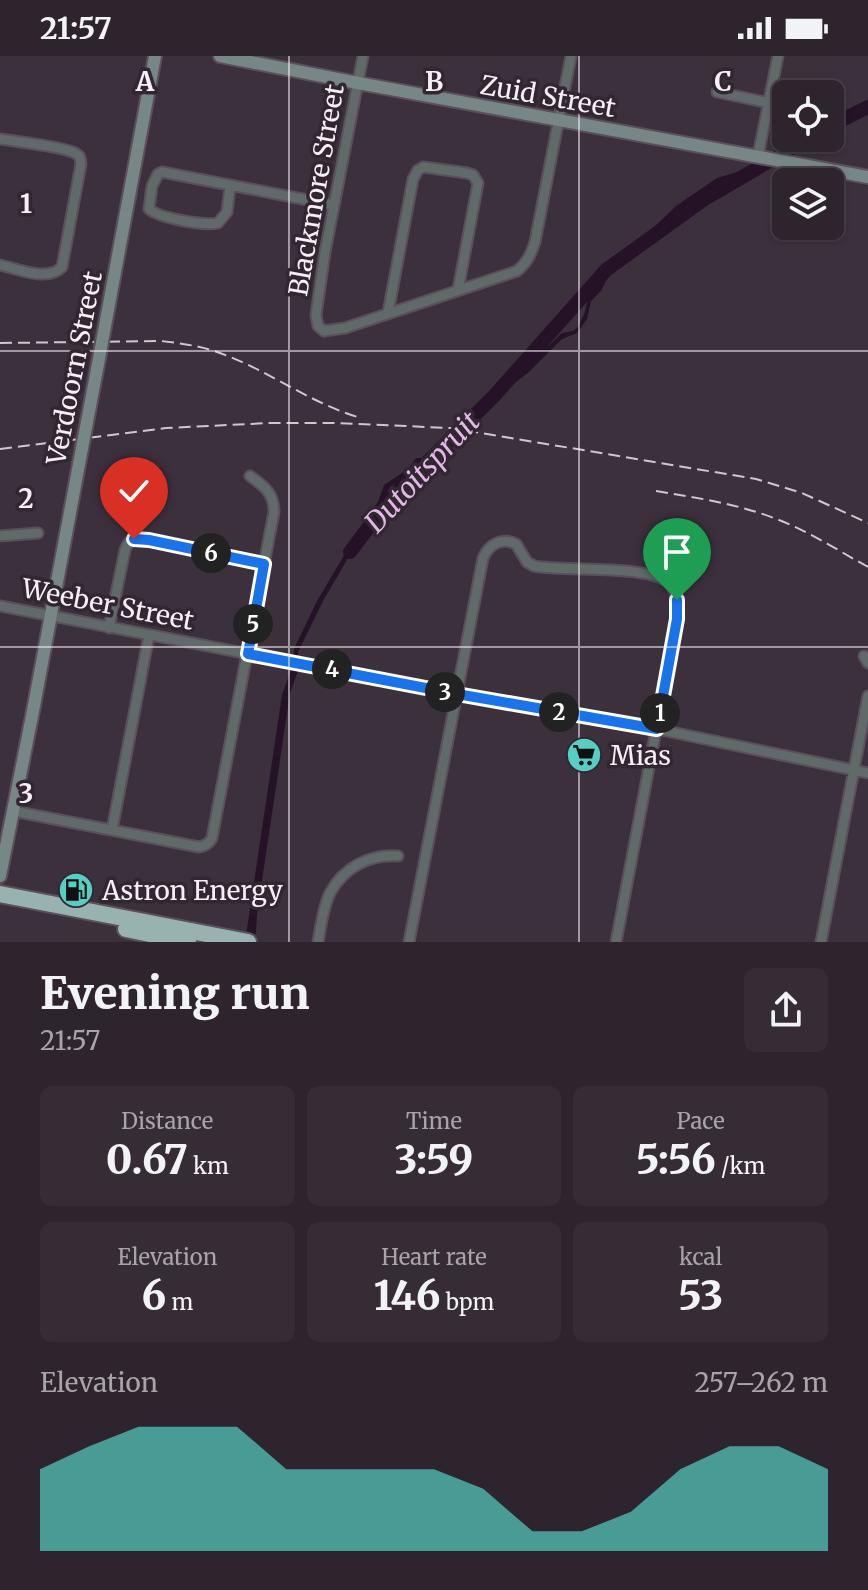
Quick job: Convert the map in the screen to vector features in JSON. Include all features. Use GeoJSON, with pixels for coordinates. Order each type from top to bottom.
{"type":"FeatureCollection","features":[{"type":"Feature","properties":{"kind":"highway"},"geometry":{"type":"LineString","coordinates":[[0,894],[246,941]]}},
{"type":"Feature","properties":{"kind":"highway"},"geometry":{"type":"LineString","coordinates":[[0,905],[188,942]]}},
{"type":"Feature","properties":{"kind":"street","name":"Verdoorn Street"},"geometry":{"type":"LineString","coordinates":[[0,876],[155,56]]}},
{"type":"Feature","properties":{"kind":"street","name":"Zuid Street"},"geometry":{"type":"LineString","coordinates":[[220,56],[868,177]]}},
{"type":"Feature","properties":{"kind":"street","name":"Blackmore Street"},"geometry":{"type":"LineString","coordinates":[[363,56],[334,205],[316,322],[322,330],[335,330],[388,313]]}},
{"type":"Feature","properties":{"kind":"street"},"geometry":{"type":"LineString","coordinates":[[458,290],[478,183],[473,175],[467,173],[423,167],[413,179],[388,313],[517,271],[524,265],[535,242],[571,56]]}},
{"type":"Feature","properties":{"kind":"street"},"geometry":{"type":"LineString","coordinates":[[758,156],[778,56]]}},
{"type":"Feature","properties":{"kind":"street"},"geometry":{"type":"LineString","coordinates":[[717,92],[769,103]]}},
{"type":"Feature","properties":{"kind":"street"},"geometry":{"type":"LineString","coordinates":[[0,139],[67,150],[81,160],[62,267],[58,272],[48,274],[0,265]]}},
{"type":"Feature","properties":{"kind":"street"},"geometry":{"type":"LineString","coordinates":[[230,186],[227,212],[218,223],[160,215],[149,209],[153,180],[162,172],[334,205]]}},
{"type":"Feature","properties":{"kind":"street"},"geometry":{"type":"LineString","coordinates":[[13,811],[199,847],[210,843],[274,505],[269,492],[250,476]]}},
{"type":"Feature","properties":{"kind":"street"},"geometry":{"type":"LineString","coordinates":[[0,536],[38,533]]}},
{"type":"Feature","properties":{"kind":"street"},"geometry":{"type":"LineString","coordinates":[[109,628],[125,550],[130,540],[140,538],[264,564]]}},
{"type":"Feature","properties":{"kind":"street"},"geometry":{"type":"LineString","coordinates":[[409,942],[484,555],[497,542],[510,541],[534,566],[650,575],[668,582],[674,589],[677,610],[616,942]]}},
{"type":"Feature","properties":{"kind":"street","name":"Weeber Street"},"geometry":{"type":"LineString","coordinates":[[0,606],[457,694],[657,729],[868,773]]}},
{"type":"Feature","properties":{"kind":"street"},"geometry":{"type":"LineString","coordinates":[[112,830],[149,635]]}},
{"type":"Feature","properties":{"kind":"street"},"geometry":{"type":"LineString","coordinates":[[821,942],[868,696]]}},
{"type":"Feature","properties":{"kind":"street"},"geometry":{"type":"LineString","coordinates":[[318,942],[330,894],[348,871],[363,860],[398,856]]}},
{"type":"Feature","properties":{"kind":"shaded area"},"geometry":{"type":"Polygon","coordinates":[[[761,161],[768,165],[763,172],[752,179],[725,182],[703,195],[617,259],[601,291],[591,301],[587,319],[577,333],[562,339],[500,399],[493,393],[562,333],[578,327],[588,297],[599,287],[604,268],[613,257],[645,236],[676,206],[717,178],[754,167],[761,161]]]}},
{"type":"Feature","properties":{"kind":"shaded area"},"geometry":{"type":"Polygon","coordinates":[[[416,458],[424,458],[406,477],[390,487],[324,599],[299,650],[299,668],[290,693],[256,932],[253,942],[245,942],[282,695],[292,667],[294,649],[317,601],[378,502],[384,485],[408,469],[416,458]]]}},
{"type":"Feature","properties":{"kind":"waterway","name":"Dutoitspruit"},"geometry":{"type":"LineString","coordinates":[[844,119],[868,107]]}},
{"type":"Feature","properties":{"kind":"waterway","name":"Dutoitspruit"},"geometry":{"type":"LineString","coordinates":[[350,552],[390,499],[494,396],[606,270],[703,200],[785,152]]}},
{"type":"Feature","properties":{"kind":"railway"},"geometry":{"type":"LineString","coordinates":[[0,343],[161,341],[198,347],[249,365],[323,403],[361,418]]}},
{"type":"Feature","properties":{"kind":"railway"},"geometry":{"type":"LineString","coordinates":[[0,449],[166,428],[269,423],[451,428],[756,479],[802,493],[868,523]]}},
{"type":"Feature","properties":{"kind":"railway"},"geometry":{"type":"LineString","coordinates":[[656,491],[764,514],[802,530],[868,567]]}},
{"type":"Feature","properties":{"kind":"place","name":"Mias"},"geometry":{"type":"Point","coordinates":[584,755]}},
{"type":"Feature","properties":{"kind":"place","name":"Astron Energy"},"geometry":{"type":"Point","coordinates":[76,890]}},
{"type":"Feature","properties":{"kind":"route"},"geometry":{"type":"LineString","coordinates":[[134,539],[264,564],[248,654],[657,729],[677,619],[677,600]]}}]}
